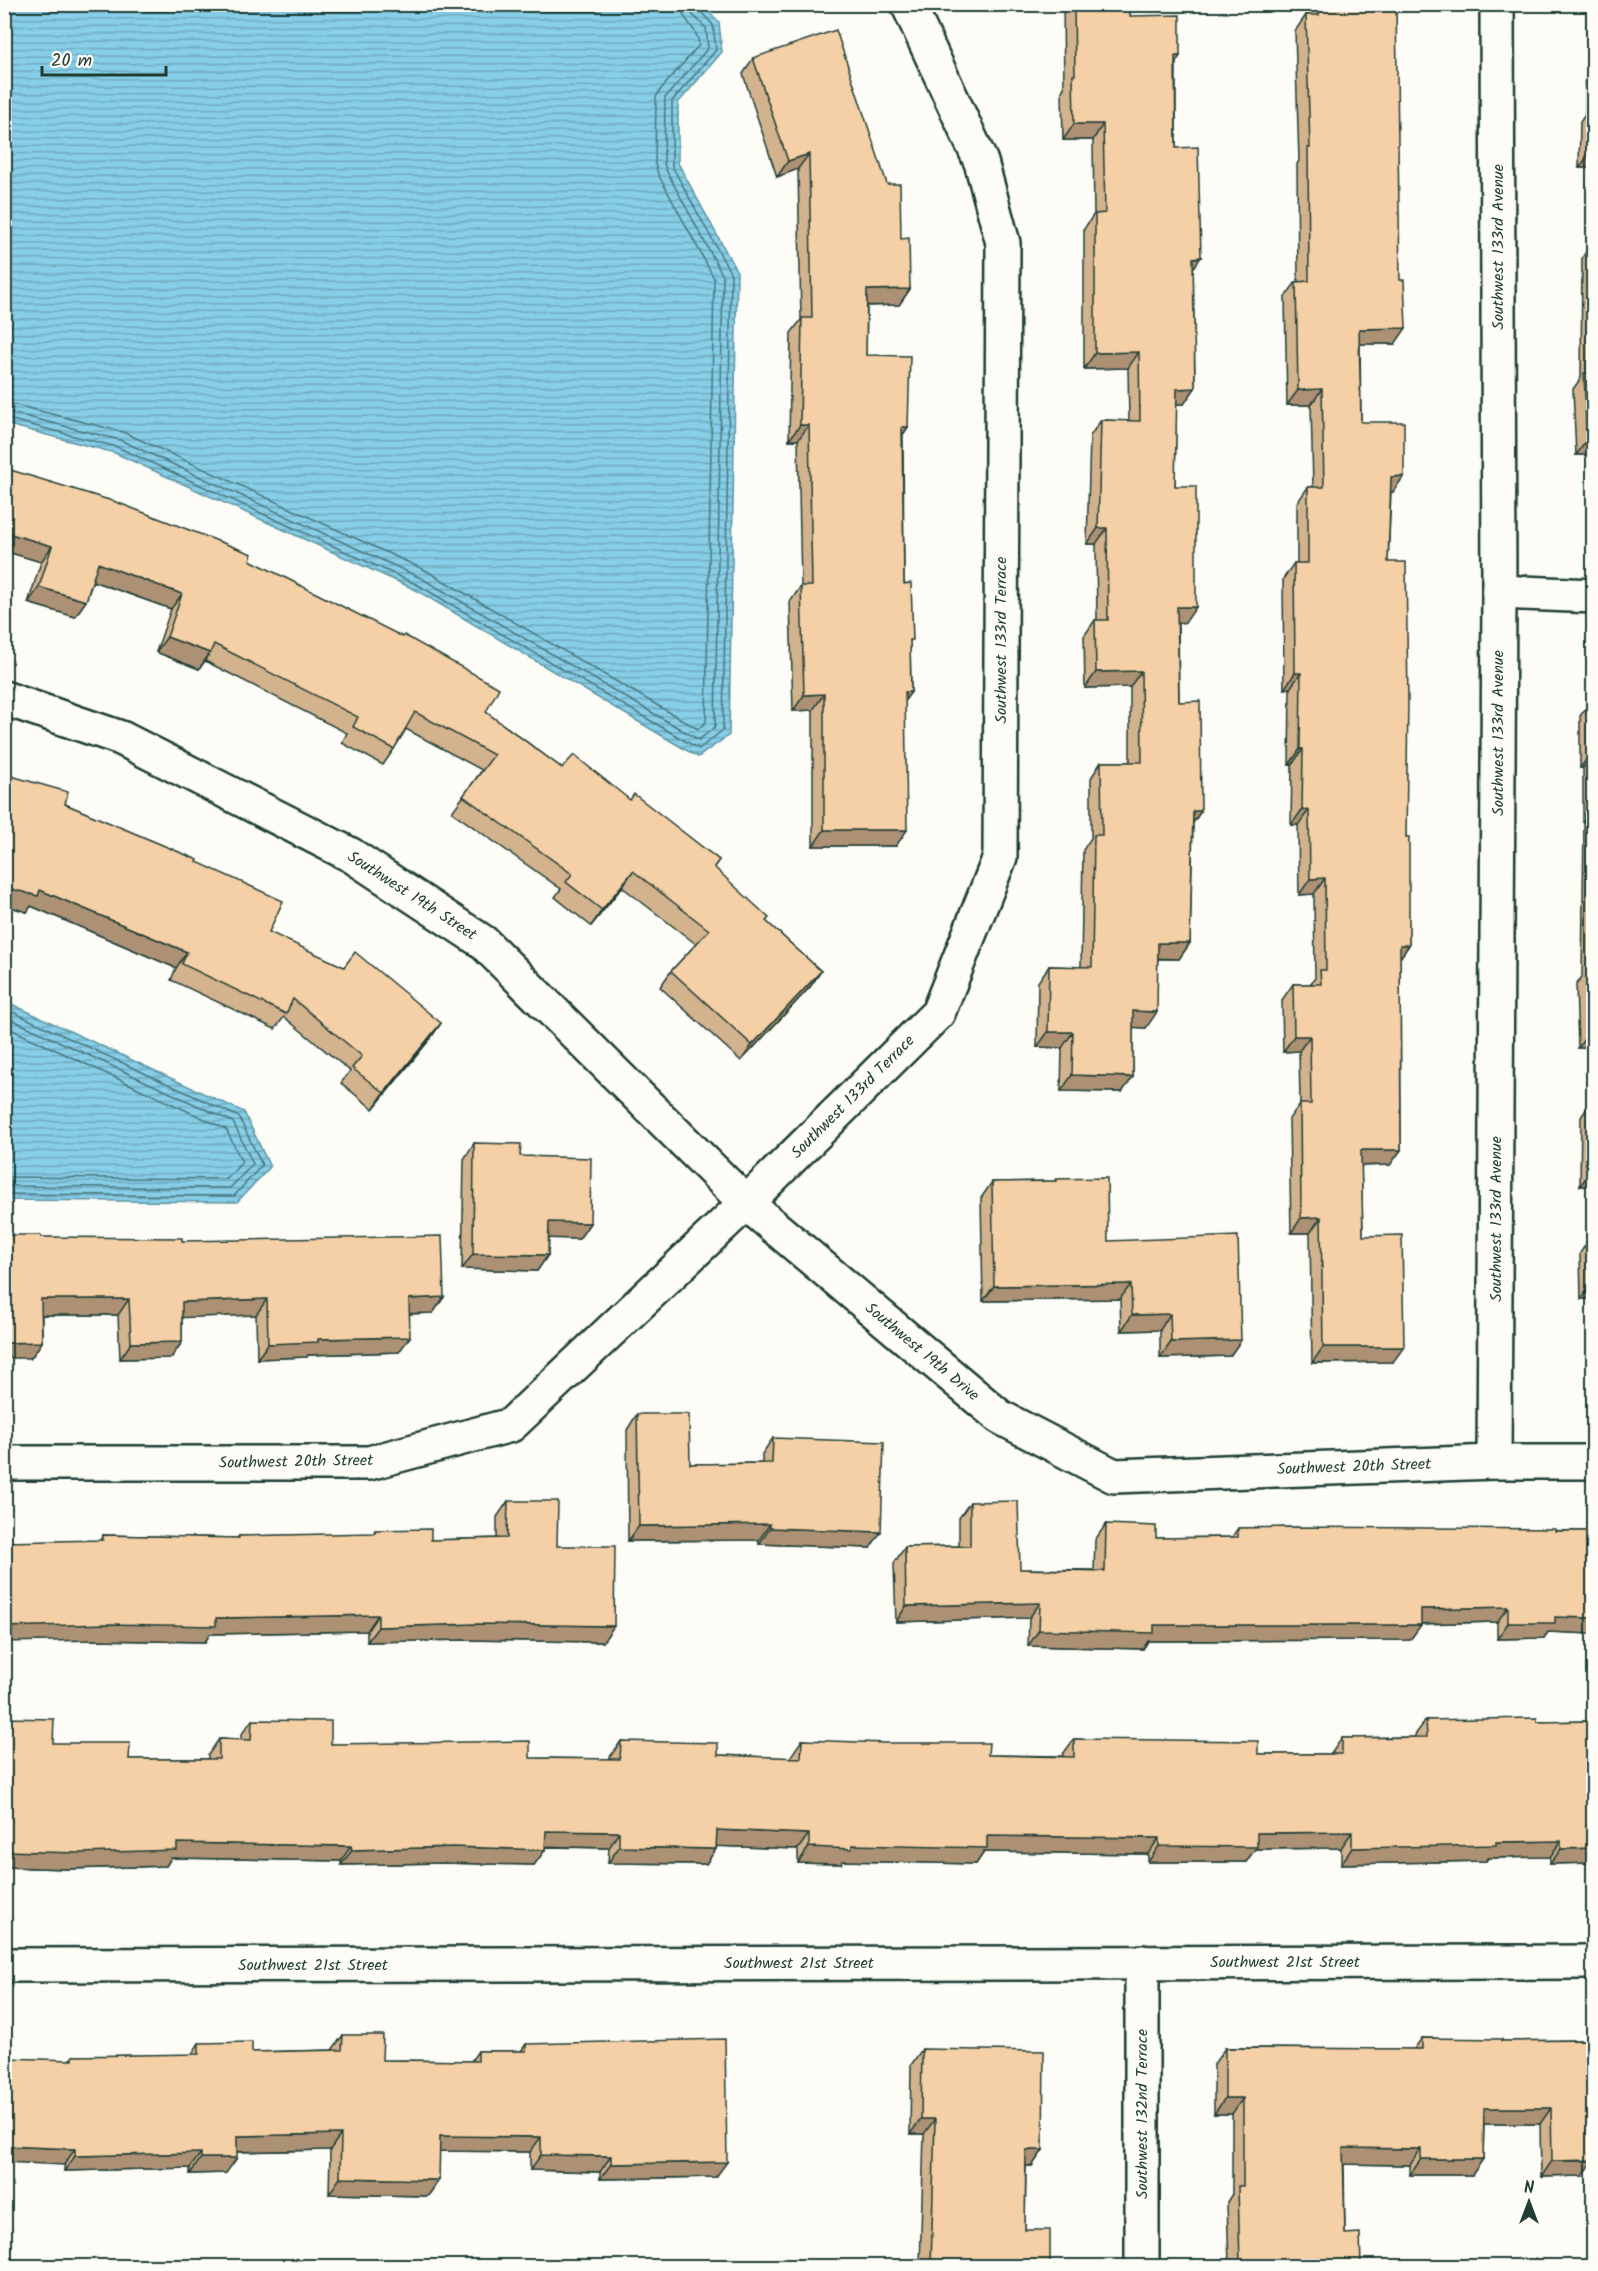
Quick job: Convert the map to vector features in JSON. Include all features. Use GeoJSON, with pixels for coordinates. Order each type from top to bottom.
{"type":"FeatureCollection","features":[{"type":"Feature","properties":{"kind":"street","name":"Southwest 133rd Terrace"},"geometry":{"type":"LineString","coordinates":[[746,1203],[938,1012],[1000,857],[1003,243],[981,162],[908,4]]}},
{"type":"Feature","properties":{"kind":"street","name":"Southwest 133rd Avenue"},"geometry":{"type":"LineString","coordinates":[[1494,1462],[1499,592],[1497,4]]}},
{"type":"Feature","properties":{"kind":"street"},"geometry":{"type":"LineString","coordinates":[[1499,592],[1593,596]]}},
{"type":"Feature","properties":{"kind":"street","name":"Southwest 19th Street"},"geometry":{"type":"LineString","coordinates":[[4,698],[121,738],[194,775],[351,855],[483,942],[746,1203]]}},
{"type":"Feature","properties":{"kind":"street","name":"Southwest 20th Street"},"geometry":{"type":"LineString","coordinates":[[4,1464],[369,1464],[511,1425],[746,1203]]}},
{"type":"Feature","properties":{"kind":"street","name":"Southwest 19th Drive"},"geometry":{"type":"LineString","coordinates":[[746,1203],[1000,1417],[1114,1476]]}},
{"type":"Feature","properties":{"kind":"street","name":"Southwest 20th Street"},"geometry":{"type":"LineString","coordinates":[[1114,1476],[1494,1462],[1593,1462]]}},
{"type":"Feature","properties":{"kind":"street","name":"Southwest 132nd Terrace"},"geometry":{"type":"LineString","coordinates":[[1142,1962],[1142,2266]]}},
{"type":"Feature","properties":{"kind":"street","name":"Southwest 21st Street"},"geometry":{"type":"LineString","coordinates":[[4,1965],[1593,1962]]}},
{"type":"Feature","properties":{"kind":"water"},"geometry":{"type":"Polygon","coordinates":[[[4,5],[702,5],[719,22],[722,52],[678,103],[678,163],[737,272],[729,735],[698,757],[416,590],[115,453],[5,424],[4,5]]]}},
{"type":"Feature","properties":{"kind":"water"},"geometry":{"type":"Polygon","coordinates":[[[5,1001],[244,1112],[270,1167],[237,1202],[5,1200],[5,1001]]]}},
{"type":"Feature","properties":{"kind":"building"},"geometry":{"type":"Polygon","coordinates":[[[1074,4],[1130,4],[1130,16],[1180,15],[1180,56],[1175,56],[1176,148],[1198,147],[1201,257],[1193,258],[1195,388],[1177,389],[1175,486],[1196,486],[1196,607],[1177,607],[1179,702],[1200,701],[1201,811],[1193,811],[1190,943],[1158,943],[1157,1012],[1133,1011],[1133,1077],[1072,1075],[1073,1032],[1048,1032],[1049,966],[1092,967],[1094,835],[1102,835],[1101,762],[1142,762],[1141,671],[1096,672],[1095,620],[1108,620],[1107,528],[1098,528],[1101,420],[1140,421],[1139,352],[1095,353],[1095,214],[1105,213],[1103,124],[1074,124],[1074,4]]]}},
{"type":"Feature","properties":{"kind":"building"},"geometry":{"type":"Polygon","coordinates":[[[1319,4],[1396,4],[1400,280],[1404,280],[1406,328],[1359,329],[1361,422],[1404,422],[1404,476],[1391,477],[1388,562],[1406,562],[1408,701],[1406,837],[1409,837],[1409,945],[1400,945],[1401,1150],[1361,1150],[1363,1236],[1402,1235],[1404,1347],[1323,1347],[1321,1217],[1301,1218],[1300,1104],[1311,1104],[1310,1036],[1294,1036],[1293,984],[1321,984],[1320,970],[1326,970],[1325,878],[1310,879],[1309,810],[1302,810],[1301,673],[1295,673],[1294,563],[1308,563],[1308,487],[1324,487],[1322,389],[1298,390],[1296,282],[1309,281],[1308,148],[1310,148],[1306,15],[1319,15],[1319,4]]]}},
{"type":"Feature","properties":{"kind":"building"},"geometry":{"type":"Polygon","coordinates":[[[836,30],[887,184],[900,184],[901,239],[909,238],[910,289],[867,290],[866,355],[910,356],[908,427],[902,427],[904,584],[911,583],[913,640],[910,640],[911,692],[905,692],[907,830],[824,830],[824,694],[804,695],[801,586],[812,586],[809,425],[800,425],[802,318],[812,318],[809,154],[788,161],[753,58],[836,30]]]}},
{"type":"Feature","properties":{"kind":"building"},"geometry":{"type":"Polygon","coordinates":[[[1591,107],[1593,107],[1593,153],[1590,153],[1591,107]]]}},
{"type":"Feature","properties":{"kind":"building"},"geometry":{"type":"Polygon","coordinates":[[[1593,242],[1593,440],[1587,440],[1584,373],[1592,373],[1593,242]]]}},
{"type":"Feature","properties":{"kind":"building"},"geometry":{"type":"Polygon","coordinates":[[[4,468],[116,502],[252,554],[250,560],[403,637],[404,635],[499,688],[486,712],[562,768],[574,755],[630,800],[634,794],[719,860],[714,867],[769,918],[766,921],[821,971],[752,1045],[671,971],[709,930],[633,871],[602,910],[566,882],[572,874],[463,796],[494,755],[415,712],[394,749],[353,727],[358,717],[214,644],[210,653],[167,637],[182,594],[98,563],[86,601],[39,587],[52,546],[4,532],[4,468]]]}},
{"type":"Feature","properties":{"kind":"building"},"geometry":{"type":"Polygon","coordinates":[[[1591,701],[1593,701],[1593,753],[1591,753],[1591,701]]]}},
{"type":"Feature","properties":{"kind":"building"},"geometry":{"type":"Polygon","coordinates":[[[4,774],[68,792],[65,804],[198,860],[197,862],[283,901],[269,932],[344,967],[355,952],[441,1023],[384,1093],[352,1068],[362,1056],[293,999],[286,1014],[182,964],[187,952],[40,890],[38,896],[4,887],[4,774]]]}},
{"type":"Feature","properties":{"kind":"building"},"geometry":{"type":"Polygon","coordinates":[[[1587,968],[1593,968],[1593,1032],[1589,1032],[1587,968]]]}},
{"type":"Feature","properties":{"kind":"building"},"geometry":{"type":"Polygon","coordinates":[[[1592,1101],[1593,1170],[1591,1170],[1592,1101]]]}},
{"type":"Feature","properties":{"kind":"building"},"geometry":{"type":"Polygon","coordinates":[[[474,1143],[521,1144],[520,1156],[591,1158],[590,1223],[549,1222],[548,1255],[473,1254],[474,1143]]]}},
{"type":"Feature","properties":{"kind":"building"},"geometry":{"type":"Polygon","coordinates":[[[1107,1178],[1108,1241],[1238,1236],[1241,1340],[1171,1342],[1170,1314],[1132,1315],[1131,1284],[994,1286],[992,1182],[1107,1178]]]}},
{"type":"Feature","properties":{"kind":"building"},"geometry":{"type":"Polygon","coordinates":[[[4,1235],[182,1238],[182,1241],[442,1236],[444,1297],[409,1299],[410,1337],[318,1339],[318,1342],[268,1344],[267,1299],[182,1302],[182,1342],[131,1343],[129,1299],[41,1299],[42,1342],[4,1343],[4,1235]]]}},
{"type":"Feature","properties":{"kind":"building"},"geometry":{"type":"Polygon","coordinates":[[[1591,1237],[1593,1237],[1593,1283],[1592,1283],[1591,1237]]]}},
{"type":"Feature","properties":{"kind":"building"},"geometry":{"type":"Polygon","coordinates":[[[637,1414],[689,1414],[690,1464],[772,1463],[773,1438],[884,1442],[881,1532],[770,1528],[770,1524],[639,1526],[637,1414]]]}},
{"type":"Feature","properties":{"kind":"building"},"geometry":{"type":"Polygon","coordinates":[[[508,1501],[558,1501],[557,1546],[615,1546],[614,1626],[475,1624],[378,1627],[378,1615],[216,1618],[216,1626],[107,1624],[4,1627],[4,1542],[103,1540],[103,1535],[239,1538],[239,1536],[375,1533],[375,1530],[431,1529],[431,1540],[507,1538],[508,1501]]]}},
{"type":"Feature","properties":{"kind":"building"},"geometry":{"type":"Polygon","coordinates":[[[1018,1501],[1020,1569],[1105,1571],[1106,1524],[1156,1526],[1156,1538],[1238,1537],[1238,1528],[1290,1527],[1593,1531],[1593,1618],[1555,1617],[1555,1623],[1508,1623],[1508,1607],[1421,1609],[1421,1625],[1154,1625],[1154,1633],[1039,1630],[1040,1603],[906,1606],[905,1547],[970,1546],[970,1502],[1018,1501]]]}},
{"type":"Feature","properties":{"kind":"building"},"geometry":{"type":"Polygon","coordinates":[[[4,1718],[54,1719],[53,1743],[130,1743],[129,1759],[219,1759],[219,1739],[251,1740],[252,1720],[331,1721],[331,1744],[530,1741],[530,1758],[620,1759],[621,1741],[718,1743],[718,1755],[801,1758],[802,1740],[989,1743],[988,1755],[1074,1757],[1074,1739],[1258,1741],[1258,1754],[1342,1754],[1342,1738],[1427,1737],[1426,1720],[1537,1718],[1537,1722],[1593,1721],[1593,1848],[1561,1849],[1561,1841],[1496,1842],[1496,1845],[1352,1848],[1352,1832],[1257,1833],[1257,1847],[1159,1846],[1159,1838],[987,1836],[987,1848],[852,1845],[852,1849],[809,1847],[809,1834],[717,1830],[716,1849],[619,1847],[619,1832],[546,1831],[545,1850],[453,1847],[352,1850],[351,1846],[177,1843],[177,1850],[79,1853],[4,1851],[4,1718]]]}},
{"type":"Feature","properties":{"kind":"building"},"geometry":{"type":"Polygon","coordinates":[[[343,2035],[383,2035],[382,2060],[478,2061],[478,2051],[526,2051],[526,2044],[725,2039],[727,2162],[611,2164],[611,2156],[541,2155],[541,2137],[440,2136],[439,2180],[340,2178],[341,2134],[237,2136],[237,2158],[201,2158],[201,2153],[75,2156],[75,2149],[4,2146],[4,2058],[73,2060],[73,2056],[199,2054],[199,2043],[252,2042],[252,2052],[342,2050],[343,2035]]]}},
{"type":"Feature","properties":{"kind":"building"},"geometry":{"type":"Polygon","coordinates":[[[1422,2038],[1502,2039],[1501,2041],[1593,2040],[1593,2160],[1552,2161],[1551,2108],[1484,2108],[1483,2159],[1421,2159],[1421,2149],[1343,2148],[1345,2234],[1360,2233],[1361,2266],[1240,2266],[1238,2186],[1243,2186],[1243,2098],[1225,2098],[1225,2048],[1422,2049],[1422,2038]]]}},
{"type":"Feature","properties":{"kind":"building"},"geometry":{"type":"Polygon","coordinates":[[[922,2049],[1044,2051],[1043,2150],[1026,2150],[1025,2230],[1050,2230],[1050,2266],[931,2266],[935,2119],[921,2119],[922,2049]]]}}]}
